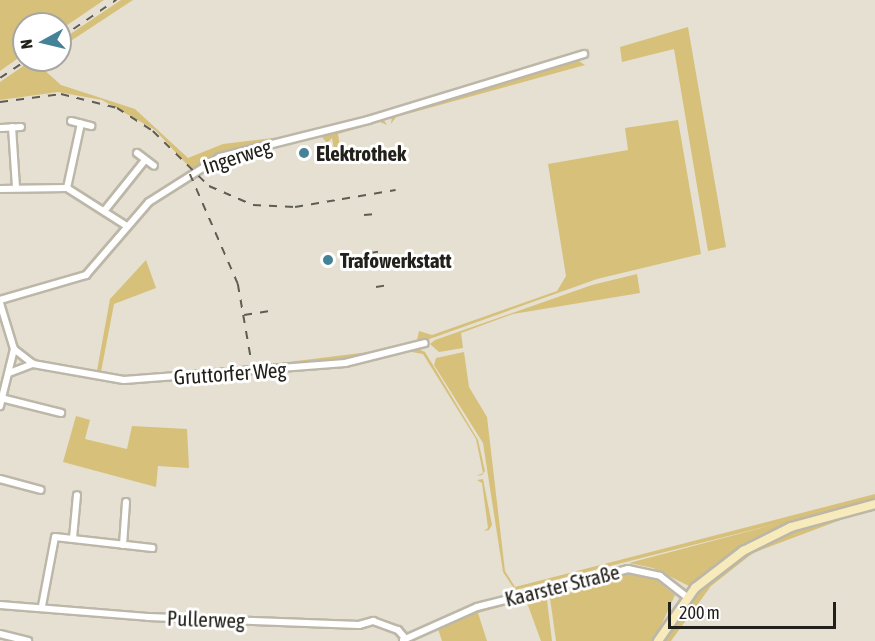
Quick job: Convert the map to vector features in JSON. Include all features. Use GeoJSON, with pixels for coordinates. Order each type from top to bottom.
{"type":"FeatureCollection","features":[{"type":"Feature","properties":{"kind":"main road"},"geometry":{"type":"LineString","coordinates":[[658,641],[687,597],[719,566],[766,538],[875,504]]}},
{"type":"Feature","properties":{"kind":"street","name":"Ingerweg"},"geometry":{"type":"LineString","coordinates":[[0,302],[86,275],[125,225],[166,188],[220,157],[359,122],[584,54]]}},
{"type":"Feature","properties":{"kind":"street"},"geometry":{"type":"LineString","coordinates":[[71,121],[91,126]]}},
{"type":"Feature","properties":{"kind":"street"},"geometry":{"type":"LineString","coordinates":[[67,188],[81,123]]}},
{"type":"Feature","properties":{"kind":"street"},"geometry":{"type":"LineString","coordinates":[[1,128],[21,127]]}},
{"type":"Feature","properties":{"kind":"street"},"geometry":{"type":"LineString","coordinates":[[12,128],[16,187]]}},
{"type":"Feature","properties":{"kind":"street"},"geometry":{"type":"LineString","coordinates":[[137,153],[154,166]]}},
{"type":"Feature","properties":{"kind":"street"},"geometry":{"type":"LineString","coordinates":[[105,210],[145,160]]}},
{"type":"Feature","properties":{"kind":"street"},"geometry":{"type":"LineString","coordinates":[[0,189],[67,188],[105,210],[125,225]]}},
{"type":"Feature","properties":{"kind":"street"},"geometry":{"type":"LineString","coordinates":[[0,302],[14,349],[1,402],[61,413]]}},
{"type":"Feature","properties":{"kind":"street","name":"Gruttorfer Weg"},"geometry":{"type":"LineString","coordinates":[[14,349],[33,364],[113,380],[200,376],[367,360],[425,343]]}},
{"type":"Feature","properties":{"kind":"street"},"geometry":{"type":"LineString","coordinates":[[9,374],[33,364]]}},
{"type":"Feature","properties":{"kind":"street"},"geometry":{"type":"LineString","coordinates":[[0,479],[41,490]]}},
{"type":"Feature","properties":{"kind":"street"},"geometry":{"type":"LineString","coordinates":[[73,538],[77,495]]}},
{"type":"Feature","properties":{"kind":"street"},"geometry":{"type":"LineString","coordinates":[[123,545],[126,502]]}},
{"type":"Feature","properties":{"kind":"street"},"geometry":{"type":"LineString","coordinates":[[42,606],[55,537],[152,548]]}},
{"type":"Feature","properties":{"kind":"street","name":"Kaarster Straße"},"geometry":{"type":"LineString","coordinates":[[404,640],[477,607],[628,568],[660,576],[687,597]]}},
{"type":"Feature","properties":{"kind":"street","name":"Pullerweg"},"geometry":{"type":"LineString","coordinates":[[0,605],[42,606],[148,617],[359,625],[373,621],[398,630],[404,640]]}},
{"type":"Feature","properties":{"kind":"street"},"geometry":{"type":"LineString","coordinates":[[0,634],[28,641]]}},
{"type":"Feature","properties":{"kind":"shaded area"},"geometry":{"type":"Polygon","coordinates":[[[0,0],[104,0],[72,22],[72,12],[12,12],[12,62],[0,71],[0,0]]]}},
{"type":"Feature","properties":{"kind":"shaded area"},"geometry":{"type":"Polygon","coordinates":[[[121,0],[133,0],[72,40],[72,33],[121,0]]]}},
{"type":"Feature","properties":{"kind":"shaded area"},"geometry":{"type":"Polygon","coordinates":[[[688,27],[726,247],[708,251],[674,49],[622,62],[620,47],[688,27]]]}},
{"type":"Feature","properties":{"kind":"shaded area"},"geometry":{"type":"Polygon","coordinates":[[[574,58],[585,65],[396,117],[391,124],[392,115],[574,58]]]}},
{"type":"Feature","properties":{"kind":"shaded area"},"geometry":{"type":"Polygon","coordinates":[[[15,72],[46,72],[61,85],[135,109],[188,158],[223,144],[298,135],[192,170],[155,130],[102,100],[58,92],[0,100],[0,82],[15,72]]]}},
{"type":"Feature","properties":{"kind":"shaded area"},"geometry":{"type":"Polygon","coordinates":[[[382,117],[387,125],[380,122],[338,134],[341,153],[335,154],[332,138],[327,143],[322,137],[382,117]]]}},
{"type":"Feature","properties":{"kind":"shaded area"},"geometry":{"type":"Polygon","coordinates":[[[678,120],[701,254],[597,279],[382,356],[248,372],[247,367],[393,349],[417,340],[419,331],[432,335],[557,291],[566,276],[548,164],[628,150],[625,128],[678,120]]]}},
{"type":"Feature","properties":{"kind":"shaded area"},"geometry":{"type":"Polygon","coordinates":[[[146,260],[156,288],[114,304],[100,377],[96,376],[110,299],[146,260]]]}},
{"type":"Feature","properties":{"kind":"shaded area"},"geometry":{"type":"Polygon","coordinates":[[[637,274],[640,293],[513,314],[461,333],[463,348],[439,352],[430,344],[435,340],[592,285],[637,274]]]}},
{"type":"Feature","properties":{"kind":"shaded area"},"geometry":{"type":"Polygon","coordinates":[[[416,348],[425,352],[478,440],[485,471],[482,475],[476,476],[483,473],[476,439],[423,354],[406,351],[416,348]]]}},
{"type":"Feature","properties":{"kind":"shaded area"},"geometry":{"type":"Polygon","coordinates":[[[464,352],[469,387],[487,417],[505,571],[515,587],[875,494],[875,501],[770,532],[689,586],[653,568],[629,563],[784,522],[515,590],[503,572],[483,443],[434,365],[436,358],[464,352]]]}},
{"type":"Feature","properties":{"kind":"shaded area"},"geometry":{"type":"Polygon","coordinates":[[[76,416],[90,420],[85,439],[127,449],[132,426],[187,429],[189,468],[158,466],[156,487],[63,462],[76,416]]]}},
{"type":"Feature","properties":{"kind":"shaded area"},"geometry":{"type":"Polygon","coordinates":[[[483,479],[492,525],[489,530],[484,531],[488,528],[482,483],[477,480],[483,479]]]}},
{"type":"Feature","properties":{"kind":"shaded area"},"geometry":{"type":"Polygon","coordinates":[[[875,507],[753,553],[711,586],[671,641],[663,641],[688,603],[735,559],[786,532],[875,507]]]}},
{"type":"Feature","properties":{"kind":"shaded area"},"geometry":{"type":"Polygon","coordinates":[[[626,571],[650,575],[675,595],[654,641],[556,641],[549,591],[626,571]]]}},
{"type":"Feature","properties":{"kind":"shaded area"},"geometry":{"type":"Polygon","coordinates":[[[546,592],[552,641],[541,641],[526,600],[478,613],[487,641],[442,641],[437,626],[477,610],[546,592]]]}},
{"type":"Feature","properties":{"kind":"railway"},"geometry":{"type":"LineString","coordinates":[[72,30],[116,0]]}},
{"type":"Feature","properties":{"kind":"railway"},"geometry":{"type":"LineString","coordinates":[[0,78],[12,70]]}},
{"type":"Feature","properties":{"kind":"railway"},"geometry":{"type":"LineString","coordinates":[[0,102],[61,94],[117,108],[153,131],[209,186],[253,205],[295,207],[396,190]]}},
{"type":"Feature","properties":{"kind":"railway"},"geometry":{"type":"LineString","coordinates":[[190,174],[238,284],[252,364]]}},
{"type":"Feature","properties":{"kind":"railway"},"geometry":{"type":"LineString","coordinates":[[364,215],[376,214]]}},
{"type":"Feature","properties":{"kind":"railway"},"geometry":{"type":"LineString","coordinates":[[370,253],[382,251]]}},
{"type":"Feature","properties":{"kind":"railway"},"geometry":{"type":"LineString","coordinates":[[376,287],[388,285]]}},
{"type":"Feature","properties":{"kind":"railway"},"geometry":{"type":"LineString","coordinates":[[244,315],[270,311]]}},
{"type":"Feature","properties":{"kind":"place","name":"Elektrothek"},"geometry":{"type":"Point","coordinates":[304,153]}},
{"type":"Feature","properties":{"kind":"place","name":"Trafowerkstatt"},"geometry":{"type":"Point","coordinates":[328,260]}}]}
